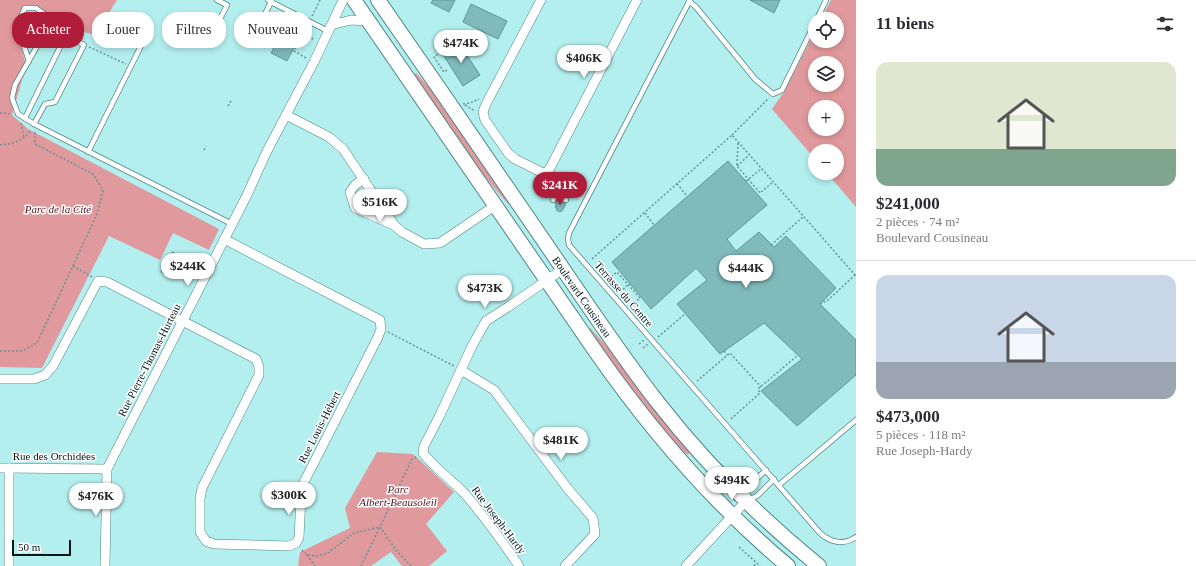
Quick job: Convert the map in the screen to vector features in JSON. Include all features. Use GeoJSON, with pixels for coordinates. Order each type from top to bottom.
{"type":"FeatureCollection","features":[{"type":"Feature","properties":{"kind":"main road","name":"Boulevard Cousineau"},"geometry":{"type":"LineString","coordinates":[[354,0],[612,374],[650,424],[696,478],[733,516],[788,566]]}},
{"type":"Feature","properties":{"kind":"main road","name":"Boulevard Cousineau"},"geometry":{"type":"LineString","coordinates":[[378,0],[563,269],[660,406],[695,448],[746,501],[819,566]]}},
{"type":"Feature","properties":{"kind":"street","name":"Rue Pierre-Thomas-Hurteau"},"geometry":{"type":"LineString","coordinates":[[105,566],[107,469],[314,62],[343,0]]}},
{"type":"Feature","properties":{"kind":"street"},"geometry":{"type":"LineString","coordinates":[[541,0],[486,104],[484,112],[485,120],[511,156],[519,162],[544,173],[550,168],[637,0]]}},
{"type":"Feature","properties":{"kind":"street"},"geometry":{"type":"LineString","coordinates":[[329,28],[351,20],[369,22]]}},
{"type":"Feature","properties":{"kind":"street"},"geometry":{"type":"LineString","coordinates":[[286,115],[329,137],[343,149],[394,225],[402,232],[424,244],[440,243],[496,205]]}},
{"type":"Feature","properties":{"kind":"street"},"geometry":{"type":"LineString","coordinates":[[364,179],[355,185],[350,192],[355,208],[394,225]]}},
{"type":"Feature","properties":{"kind":"street"},"geometry":{"type":"LineString","coordinates":[[224,239],[380,320],[381,329]]}},
{"type":"Feature","properties":{"kind":"street"},"geometry":{"type":"LineString","coordinates":[[423,453],[424,446],[472,346],[486,321],[563,269]]}},
{"type":"Feature","properties":{"kind":"street"},"geometry":{"type":"LineString","coordinates":[[0,379],[34,379],[45,374],[54,366],[98,281],[107,282],[256,359],[259,367],[259,376],[202,488],[200,499],[200,532],[206,541],[214,544],[289,546],[296,543]]}},
{"type":"Feature","properties":{"kind":"street","name":"Rue Louis-Hébert"},"geometry":{"type":"LineString","coordinates":[[296,543],[299,538],[303,484],[381,329]]}},
{"type":"Feature","properties":{"kind":"street"},"geometry":{"type":"LineString","coordinates":[[461,370],[494,390],[568,489],[593,518],[595,534],[565,566]]}},
{"type":"Feature","properties":{"kind":"street","name":"Rue Joseph-Hardy"},"geometry":{"type":"LineString","coordinates":[[423,453],[464,493],[493,528],[519,566]]}},
{"type":"Feature","properties":{"kind":"street"},"geometry":{"type":"LineString","coordinates":[[4,468],[9,566]]}},
{"type":"Feature","properties":{"kind":"street","name":"Rue des Orchidées"},"geometry":{"type":"LineString","coordinates":[[4,468],[107,469]]}},
{"type":"Feature","properties":{"kind":"street"},"geometry":{"type":"LineString","coordinates":[[686,566],[746,501]]}},
{"type":"Feature","properties":{"kind":"lane"},"geometry":{"type":"LineString","coordinates":[[217,0],[227,6],[224,12]]}},
{"type":"Feature","properties":{"kind":"lane"},"geometry":{"type":"LineString","coordinates":[[689,0],[755,79],[773,94],[782,90],[808,36]]}},
{"type":"Feature","properties":{"kind":"lane","name":"Terrasse du Centre"},"geometry":{"type":"LineString","coordinates":[[689,0],[569,233],[569,245],[780,485],[820,533],[826,538],[835,542],[849,541],[856,537]]}},
{"type":"Feature","properties":{"kind":"lane"},"geometry":{"type":"LineString","coordinates":[[820,12],[826,0]]}},
{"type":"Feature","properties":{"kind":"lane"},"geometry":{"type":"LineString","coordinates":[[265,12],[270,1],[329,28]]}},
{"type":"Feature","properties":{"kind":"lane"},"geometry":{"type":"LineString","coordinates":[[23,12],[25,8],[36,8],[42,12]]}},
{"type":"Feature","properties":{"kind":"lane"},"geometry":{"type":"LineString","coordinates":[[25,48],[29,61]]}},
{"type":"Feature","properties":{"kind":"lane"},"geometry":{"type":"LineString","coordinates":[[36,48],[15,85],[12,98],[18,114],[88,152],[232,224]]}},
{"type":"Feature","properties":{"kind":"lane"},"geometry":{"type":"LineString","coordinates":[[25,118],[60,48]]}},
{"type":"Feature","properties":{"kind":"lane"},"geometry":{"type":"LineString","coordinates":[[34,124],[45,104],[55,102],[82,48]]}},
{"type":"Feature","properties":{"kind":"lane"},"geometry":{"type":"LineString","coordinates":[[88,152],[140,48]]}},
{"type":"Feature","properties":{"kind":"lane"},"geometry":{"type":"LineString","coordinates":[[544,173],[544,182],[554,198],[566,200]]}},
{"type":"Feature","properties":{"kind":"lane"},"geometry":{"type":"LineString","coordinates":[[780,485],[856,420]]}},
{"type":"Feature","properties":{"kind":"lane"},"geometry":{"type":"LineString","coordinates":[[746,501],[748,487],[766,470]]}},
{"type":"Feature","properties":{"kind":"lane"},"geometry":{"type":"LineString","coordinates":[[746,501],[756,496],[774,479]]}},
{"type":"Feature","properties":{"kind":"path"},"geometry":{"type":"LineString","coordinates":[[312,17],[320,0]]}},
{"type":"Feature","properties":{"kind":"path"},"geometry":{"type":"LineString","coordinates":[[447,70],[444,72],[434,57],[454,43],[455,39]]}},
{"type":"Feature","properties":{"kind":"path"},"geometry":{"type":"LineString","coordinates":[[84,44],[130,67]]}},
{"type":"Feature","properties":{"kind":"path"},"geometry":{"type":"LineString","coordinates":[[296,48],[294,51],[306,58]]}},
{"type":"Feature","properties":{"kind":"path"},"geometry":{"type":"LineString","coordinates":[[439,48],[440,53]]}},
{"type":"Feature","properties":{"kind":"path"},"geometry":{"type":"LineString","coordinates":[[592,259],[732,135],[773,94]]}},
{"type":"Feature","properties":{"kind":"path"},"geometry":{"type":"LineString","coordinates":[[463,104],[480,99]]}},
{"type":"Feature","properties":{"kind":"path"},"geometry":{"type":"LineString","coordinates":[[228,106],[231,101]]}},
{"type":"Feature","properties":{"kind":"path"},"geometry":{"type":"LineString","coordinates":[[459,102],[475,111]]}},
{"type":"Feature","properties":{"kind":"path"},"geometry":{"type":"LineString","coordinates":[[0,145],[14,143],[28,134],[34,124]]}},
{"type":"Feature","properties":{"kind":"path"},"geometry":{"type":"LineString","coordinates":[[0,351],[22,351],[37,343],[97,214],[103,190],[93,174],[35,144],[34,124]]}},
{"type":"Feature","properties":{"kind":"path"},"geometry":{"type":"LineString","coordinates":[[732,135],[856,276],[828,300],[820,304]]}},
{"type":"Feature","properties":{"kind":"path"},"geometry":{"type":"LineString","coordinates":[[738,142],[737,166],[760,193],[773,182]]}},
{"type":"Feature","properties":{"kind":"path"},"geometry":{"type":"LineString","coordinates":[[204,150],[206,146]]}},
{"type":"Feature","properties":{"kind":"path"},"geometry":{"type":"LineString","coordinates":[[737,166],[749,155]]}},
{"type":"Feature","properties":{"kind":"path"},"geometry":{"type":"LineString","coordinates":[[746,181],[761,169]]}},
{"type":"Feature","properties":{"kind":"path"},"geometry":{"type":"LineString","coordinates":[[676,184],[687,196]]}},
{"type":"Feature","properties":{"kind":"path"},"geometry":{"type":"LineString","coordinates":[[645,213],[654,225]]}},
{"type":"Feature","properties":{"kind":"path"},"geometry":{"type":"LineString","coordinates":[[771,245],[804,217]]}},
{"type":"Feature","properties":{"kind":"path"},"geometry":{"type":"LineString","coordinates":[[73,266],[98,281]]}},
{"type":"Feature","properties":{"kind":"path"},"geometry":{"type":"LineString","coordinates":[[608,279],[618,271],[641,297],[631,306]]}},
{"type":"Feature","properties":{"kind":"path"},"geometry":{"type":"LineString","coordinates":[[620,292],[629,284]]}},
{"type":"Feature","properties":{"kind":"path"},"geometry":{"type":"LineString","coordinates":[[658,337],[686,314]]}},
{"type":"Feature","properties":{"kind":"path"},"geometry":{"type":"LineString","coordinates":[[381,329],[461,370]]}},
{"type":"Feature","properties":{"kind":"path"},"geometry":{"type":"LineString","coordinates":[[724,351],[727,355]]}},
{"type":"Feature","properties":{"kind":"path"},"geometry":{"type":"LineString","coordinates":[[697,381],[730,352],[761,387]]}},
{"type":"Feature","properties":{"kind":"path"},"geometry":{"type":"LineString","coordinates":[[730,419],[760,393],[758,389],[798,355]]}},
{"type":"Feature","properties":{"kind":"path"},"geometry":{"type":"LineString","coordinates":[[362,566],[412,459],[423,453]]}},
{"type":"Feature","properties":{"kind":"path"},"geometry":{"type":"LineString","coordinates":[[307,555],[317,556],[328,553],[354,533],[380,527]]}},
{"type":"Feature","properties":{"kind":"path"},"geometry":{"type":"LineString","coordinates":[[380,527],[396,550],[411,566]]}},
{"type":"Feature","properties":{"kind":"path"},"geometry":{"type":"LineString","coordinates":[[296,543],[315,566]]}},
{"type":"Feature","properties":{"kind":"path"},"geometry":{"type":"LineString","coordinates":[[739,547],[760,566]]}},
{"type":"Feature","properties":{"kind":"green space","name":"Parc de la Cité"},"geometry":{"type":"Polygon","coordinates":[[[0,0],[117,0],[109,12],[92,12],[92,34],[84,32],[84,12],[45,12],[31,7],[25,12],[12,12],[12,48],[22,48],[26,66],[12,115],[28,129],[219,229],[209,250],[173,233],[160,260],[109,236],[42,368],[0,367],[0,0]]]}},
{"type":"Feature","properties":{"kind":"green space"},"geometry":{"type":"Polygon","coordinates":[[[831,0],[856,0],[856,207],[833,180],[844,180],[844,144],[808,144],[808,151],[772,109],[784,92],[808,45],[808,48],[844,48],[844,12],[825,12],[831,0]]]}},
{"type":"Feature","properties":{"kind":"green space"},"geometry":{"type":"Polygon","coordinates":[[[416,73],[431,89],[510,203],[508,204],[484,176],[413,75],[416,73]]]}},
{"type":"Feature","properties":{"kind":"green space"},"geometry":{"type":"Polygon","coordinates":[[[590,328],[611,351],[650,405],[690,452],[688,455],[670,439],[630,388],[589,329],[590,328]]]}},
{"type":"Feature","properties":{"kind":"green space","name":"Parc Albert-Beausoleil"},"geometry":{"type":"Polygon","coordinates":[[[377,452],[413,454],[454,492],[426,524],[447,551],[429,566],[402,566],[391,552],[371,566],[298,566],[300,552],[350,528],[345,508],[377,452]]]}},
{"type":"Feature","properties":{"kind":"building"},"geometry":{"type":"Polygon","coordinates":[[[433,0],[455,0],[449,12],[431,3],[433,0]]]}},
{"type":"Feature","properties":{"kind":"building"},"geometry":{"type":"Polygon","coordinates":[[[750,0],[780,0],[774,13],[750,0]]]}},
{"type":"Feature","properties":{"kind":"building"},"geometry":{"type":"Polygon","coordinates":[[[471,4],[507,21],[498,39],[463,22],[471,4]]]}},
{"type":"Feature","properties":{"kind":"building"},"geometry":{"type":"Polygon","coordinates":[[[458,42],[480,75],[463,86],[442,53],[458,42]]]}},
{"type":"Feature","properties":{"kind":"building"},"geometry":{"type":"Polygon","coordinates":[[[274,48],[294,48],[287,61],[271,53],[274,48]]]}},
{"type":"Feature","properties":{"kind":"building"},"geometry":{"type":"Polygon","coordinates":[[[728,161],[767,205],[727,239],[736,251],[759,232],[774,247],[786,236],[836,288],[820,304],[856,340],[856,375],[797,426],[761,391],[802,359],[764,323],[720,354],[677,304],[707,280],[696,268],[651,309],[612,262],[728,161]]]}},
{"type":"Feature","properties":{"kind":"building"},"geometry":{"type":"Polygon","coordinates":[[[557,200],[566,204],[560,212],[556,210],[557,208],[555,207],[557,200]]]}},
{"type":"Feature","properties":{"kind":"building"},"geometry":{"type":"Polygon","coordinates":[[[172,252],[186,258],[175,279],[161,272],[172,252]]]}}]}
